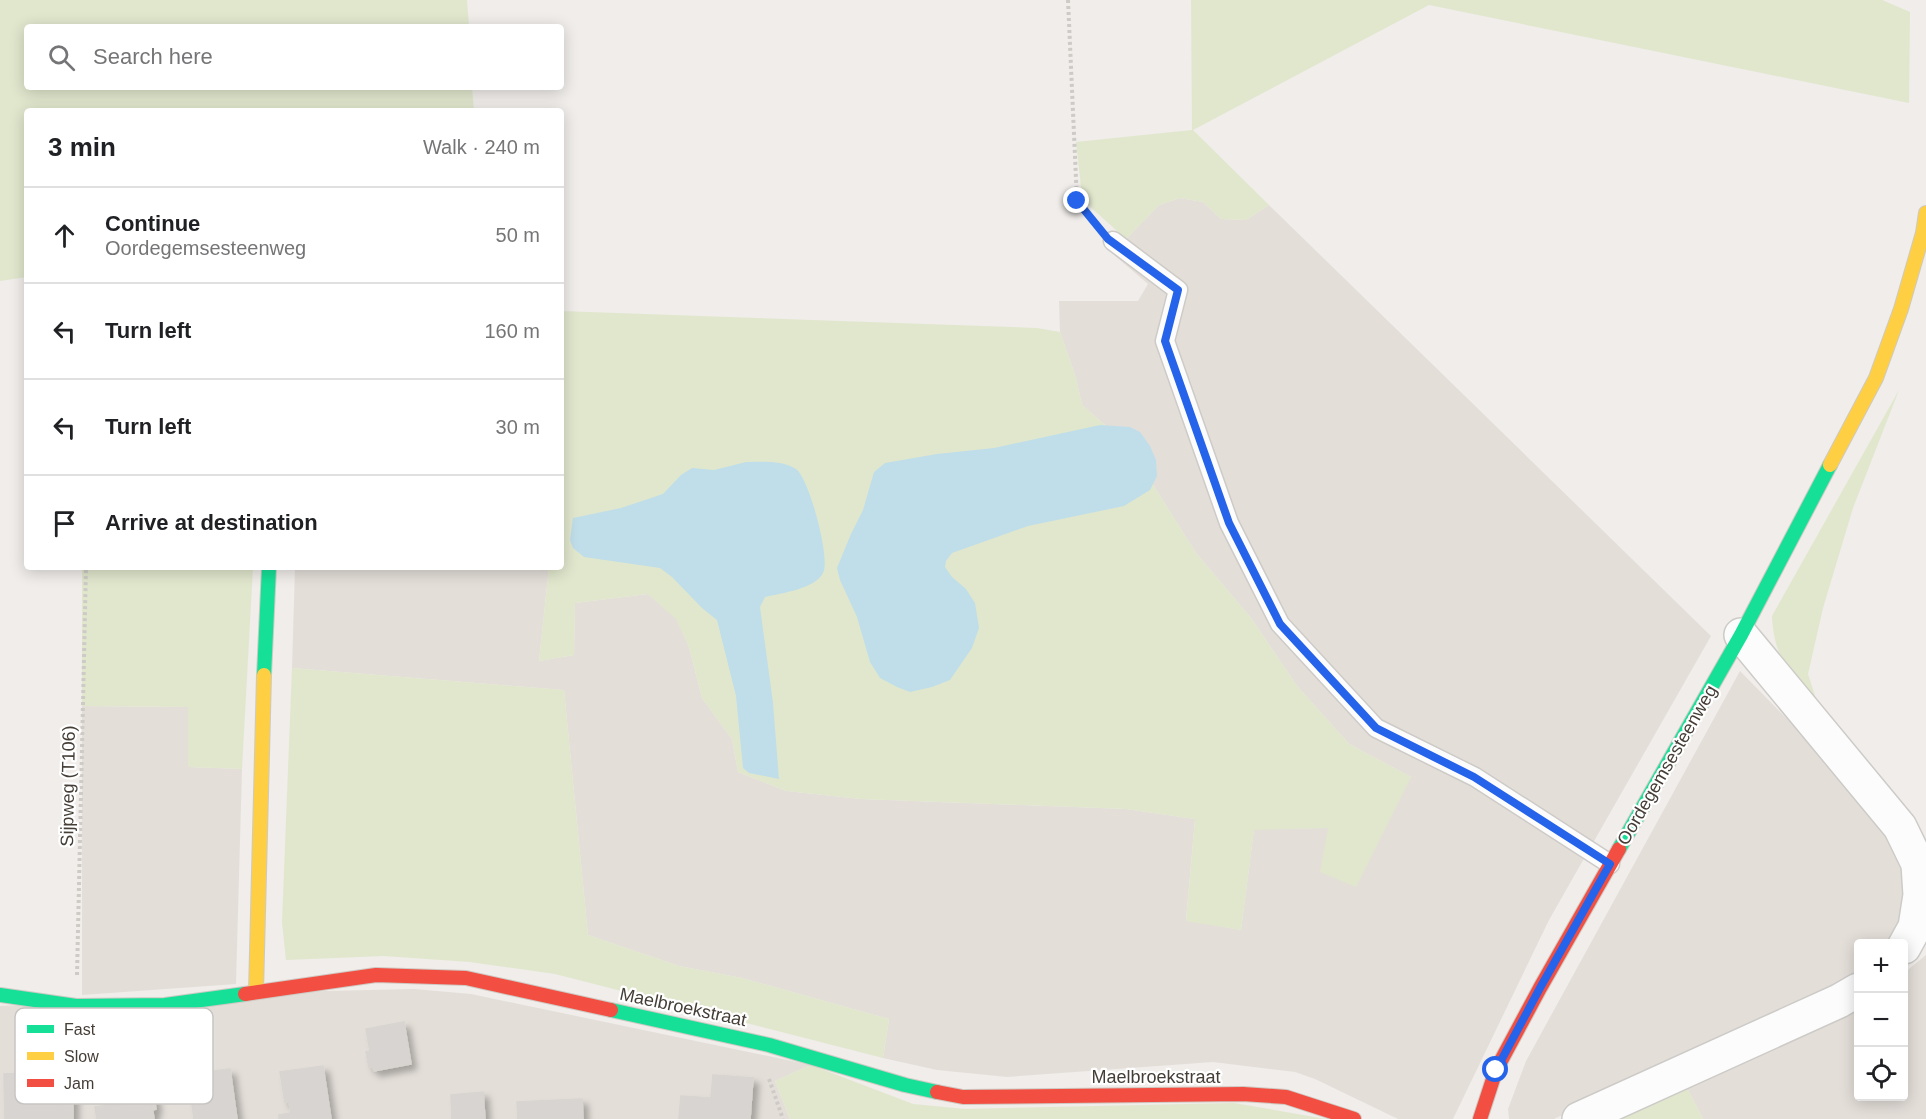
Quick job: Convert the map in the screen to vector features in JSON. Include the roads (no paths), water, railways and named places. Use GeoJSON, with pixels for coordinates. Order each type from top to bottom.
{"type":"FeatureCollection","features":[{"type":"Feature","properties":{"kind":"street","name":"Oordegemsesteenweg"},"geometry":{"type":"LineString","coordinates":[[1480,1119],[1496,1070],[1740,635],[1876,378],[1901,309],[1923,233],[1926,213]]}},
{"type":"Feature","properties":{"kind":"street"},"geometry":{"type":"LineString","coordinates":[[256,992],[265,624],[269,570]]}},
{"type":"Feature","properties":{"kind":"street"},"geometry":{"type":"LineString","coordinates":[[1740,635],[1900,826],[1918,864],[1920,895],[1915,927],[1908,940]]}},
{"type":"Feature","properties":{"kind":"street","name":"Maelbroekstraat"},"geometry":{"type":"LineString","coordinates":[[0,995],[76,1006],[165,1005],[376,975],[465,978],[769,1045],[905,1085],[963,1097],[1243,1094],[1286,1097],[1354,1119]]}},
{"type":"Feature","properties":{"kind":"street"},"geometry":{"type":"LineString","coordinates":[[1579,1119],[1854,992]]}},
{"type":"Feature","properties":{"kind":"lane"},"geometry":{"type":"LineString","coordinates":[[1113,241],[1178,290],[1165,341],[1229,523],[1280,624],[1376,728],[1474,777],[1610,864]]}},
{"type":"Feature","properties":{"kind":"water"},"geometry":{"type":"Polygon","coordinates":[[[1100,425],[1130,427],[1140,432],[1156,460],[1157,476],[1150,490],[1124,506],[1028,526],[952,553],[945,567],[952,577],[966,589],[975,603],[979,628],[972,648],[950,680],[932,687],[910,692],[880,678],[870,662],[857,617],[837,568],[863,510],[874,472],[885,463],[937,454],[994,448],[1100,425]]]}},
{"type":"Feature","properties":{"kind":"water"},"geometry":{"type":"Polygon","coordinates":[[[746,462],[778,463],[796,469],[807,487],[824,552],[825,565],[819,578],[806,587],[765,597],[760,607],[773,703],[779,779],[749,773],[743,768],[736,696],[717,620],[660,568],[584,557],[573,548],[570,540],[573,518],[621,508],[663,494],[681,475],[692,468],[714,470],[746,462]]]}}]}
